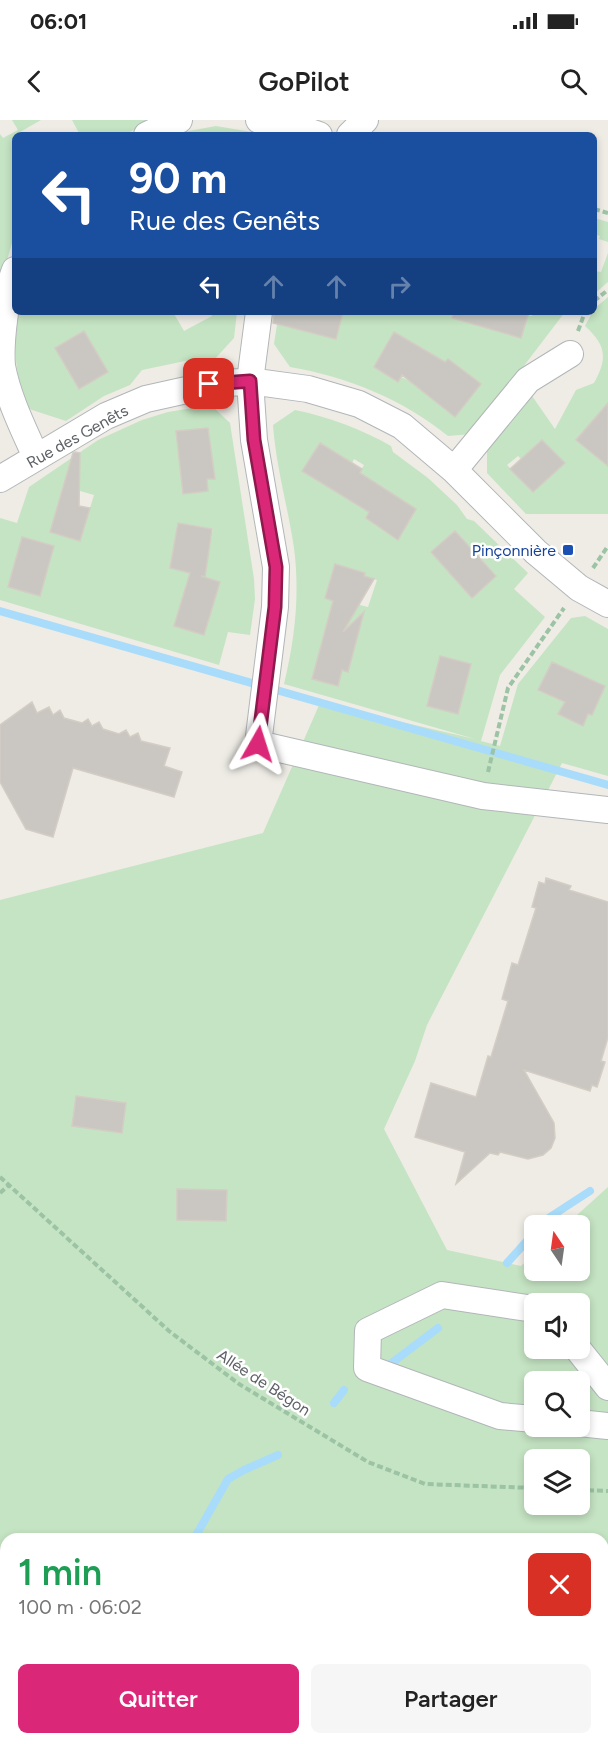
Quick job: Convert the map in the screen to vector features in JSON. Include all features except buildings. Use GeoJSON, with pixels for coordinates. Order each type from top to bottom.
{"type":"FeatureCollection","features":[{"type":"Feature","properties":{"kind":"street"},"geometry":{"type":"LineString","coordinates":[[153,132],[179,120]]}},
{"type":"Feature","properties":{"kind":"street"},"geometry":{"type":"LineString","coordinates":[[259,120],[310,132]]}},
{"type":"Feature","properties":{"kind":"street"},"geometry":{"type":"LineString","coordinates":[[353,132],[365,120]]}},
{"type":"Feature","properties":{"kind":"street"},"geometry":{"type":"LineString","coordinates":[[12,284],[3,326],[2,365],[14,406],[36,457]]}},
{"type":"Feature","properties":{"kind":"street"},"geometry":{"type":"LineString","coordinates":[[260,315],[250,381],[254,440],[276,567],[275,607],[258,744],[483,796],[608,810]]}},
{"type":"Feature","properties":{"kind":"street"},"geometry":{"type":"LineString","coordinates":[[454,470],[528,380],[570,354]]}},
{"type":"Feature","properties":{"kind":"street","name":"Rue des Genêts"},"geometry":{"type":"LineString","coordinates":[[0,479],[106,417],[146,399],[209,384],[250,381],[308,389],[359,404],[402,426],[454,470],[514,531],[579,588],[608,604]]}},
{"type":"Feature","properties":{"kind":"street"},"geometry":{"type":"LineString","coordinates":[[524,1307],[442,1295],[368,1331],[367,1368],[500,1416],[524,1418]]}},
{"type":"Feature","properties":{"kind":"street"},"geometry":{"type":"LineString","coordinates":[[586,1359],[608,1387]]}},
{"type":"Feature","properties":{"kind":"street"},"geometry":{"type":"LineString","coordinates":[[590,1424],[608,1426]]}},
{"type":"Feature","properties":{"kind":"path"},"geometry":{"type":"LineString","coordinates":[[483,796],[508,688],[608,546]]}},
{"type":"Feature","properties":{"kind":"path","name":"Allée de Bégon"},"geometry":{"type":"LineString","coordinates":[[0,1177],[169,1331],[239,1384],[368,1462],[425,1484],[524,1488]]}},
{"type":"Feature","properties":{"kind":"path"},"geometry":{"type":"LineString","coordinates":[[0,1194],[9,1185]]}},
{"type":"Feature","properties":{"kind":"path"},"geometry":{"type":"LineString","coordinates":[[590,1490],[608,1491]]}},
{"type":"Feature","properties":{"kind":"green space"},"geometry":{"type":"Polygon","coordinates":[[[12,120],[41,120],[20,132],[14,132],[18,130],[12,120]]]}},
{"type":"Feature","properties":{"kind":"green space"},"geometry":{"type":"Polygon","coordinates":[[[72,120],[145,120],[147,123],[130,132],[78,132],[72,120]]]}},
{"type":"Feature","properties":{"kind":"green space"},"geometry":{"type":"Polygon","coordinates":[[[216,126],[252,132],[186,132],[216,126]]]}},
{"type":"Feature","properties":{"kind":"green space"},"geometry":{"type":"Polygon","coordinates":[[[12,133],[12,243],[0,284],[0,134],[3,138],[12,133]]]}},
{"type":"Feature","properties":{"kind":"green space"},"geometry":{"type":"Polygon","coordinates":[[[597,219],[608,222],[608,242],[599,239],[600,236],[597,235],[597,219]]]}},
{"type":"Feature","properties":{"kind":"green space"},"geometry":{"type":"Polygon","coordinates":[[[608,253],[608,282],[597,291],[597,271],[601,272],[608,253]]]}},
{"type":"Feature","properties":{"kind":"green space"},"geometry":{"type":"Polygon","coordinates":[[[608,297],[608,403],[577,440],[608,463],[608,514],[526,514],[487,473],[487,449],[530,393],[555,429],[576,390],[594,383],[601,366],[603,352],[597,339],[585,326],[591,315],[597,315],[597,306],[608,297]],[[542,440],[521,459],[518,456],[507,465],[533,492],[565,463],[542,440]]]}},
{"type":"Feature","properties":{"kind":"green space"},"geometry":{"type":"Polygon","coordinates":[[[19,315],[175,315],[184,331],[212,315],[237,315],[234,338],[213,361],[194,364],[190,360],[142,370],[130,385],[104,396],[66,421],[29,409],[20,384],[16,350],[19,315]],[[84,332],[55,348],[79,389],[84,332]]]}},
{"type":"Feature","properties":{"kind":"green space"},"geometry":{"type":"Polygon","coordinates":[[[279,315],[285,315],[336,339],[342,315],[563,315],[472,434],[448,436],[412,411],[374,391],[312,371],[290,367],[274,344],[279,315]],[[394,332],[374,367],[397,382],[401,377],[412,382],[429,352],[394,332]],[[448,359],[426,387],[432,398],[455,417],[480,384],[448,359]]]}},
{"type":"Feature","properties":{"kind":"green space"},"geometry":{"type":"Polygon","coordinates":[[[211,405],[230,423],[254,579],[255,599],[250,635],[228,632],[219,665],[0,600],[0,518],[17,523],[29,487],[98,440],[142,420],[168,412],[211,405]],[[208,428],[176,431],[183,494],[208,491],[207,479],[214,478],[208,428]],[[63,486],[50,532],[80,541],[94,495],[63,486]],[[178,523],[170,567],[190,573],[175,626],[204,635],[220,582],[203,577],[213,529],[178,523]],[[22,537],[8,587],[40,596],[22,537]]]}},
{"type":"Feature","properties":{"kind":"green space"},"geometry":{"type":"Polygon","coordinates":[[[295,410],[344,424],[391,446],[393,452],[428,478],[457,505],[467,519],[474,521],[528,573],[514,589],[545,617],[500,675],[481,741],[500,746],[518,684],[571,618],[585,616],[608,629],[608,776],[562,763],[427,1025],[415,1061],[384,1129],[447,1250],[521,1266],[524,1263],[524,1281],[590,1281],[590,1215],[577,1215],[608,1187],[608,1533],[0,1533],[0,900],[263,833],[320,703],[475,739],[284,684],[294,633],[297,582],[294,548],[273,425],[295,410]],[[320,443],[303,471],[345,497],[364,465],[354,459],[352,463],[320,443]],[[384,489],[366,518],[398,539],[416,509],[384,489]],[[455,531],[431,552],[472,597],[496,575],[455,531]],[[335,564],[325,598],[355,607],[356,604],[368,607],[377,580],[364,576],[365,573],[335,564]],[[326,627],[312,679],[337,686],[342,670],[348,671],[358,636],[326,627]],[[440,656],[427,705],[458,713],[471,664],[440,656]],[[552,662],[538,690],[592,715],[605,686],[552,662]]]}},
{"type":"Feature","properties":{"kind":"waterway"},"geometry":{"type":"LineString","coordinates":[[0,611],[608,785]]}},
{"type":"Feature","properties":{"kind":"waterway"},"geometry":{"type":"LineString","coordinates":[[553,1215],[590,1191]]}},
{"type":"Feature","properties":{"kind":"waterway"},"geometry":{"type":"LineString","coordinates":[[507,1263],[524,1244]]}},
{"type":"Feature","properties":{"kind":"waterway"},"geometry":{"type":"LineString","coordinates":[[389,1365],[438,1328]]}},
{"type":"Feature","properties":{"kind":"waterway"},"geometry":{"type":"LineString","coordinates":[[334,1403],[344,1390]]}},
{"type":"Feature","properties":{"kind":"waterway"},"geometry":{"type":"LineString","coordinates":[[197,1533],[228,1479],[278,1455]]}},
{"type":"Feature","properties":{"kind":"place","name":"Pinçonnière"},"geometry":{"type":"Point","coordinates":[568,550]}},
{"type":"Feature","properties":{"kind":"route"},"geometry":{"type":"LineString","coordinates":[[209,384],[250,381],[254,440],[276,567],[275,607],[258,744]]}}]}
